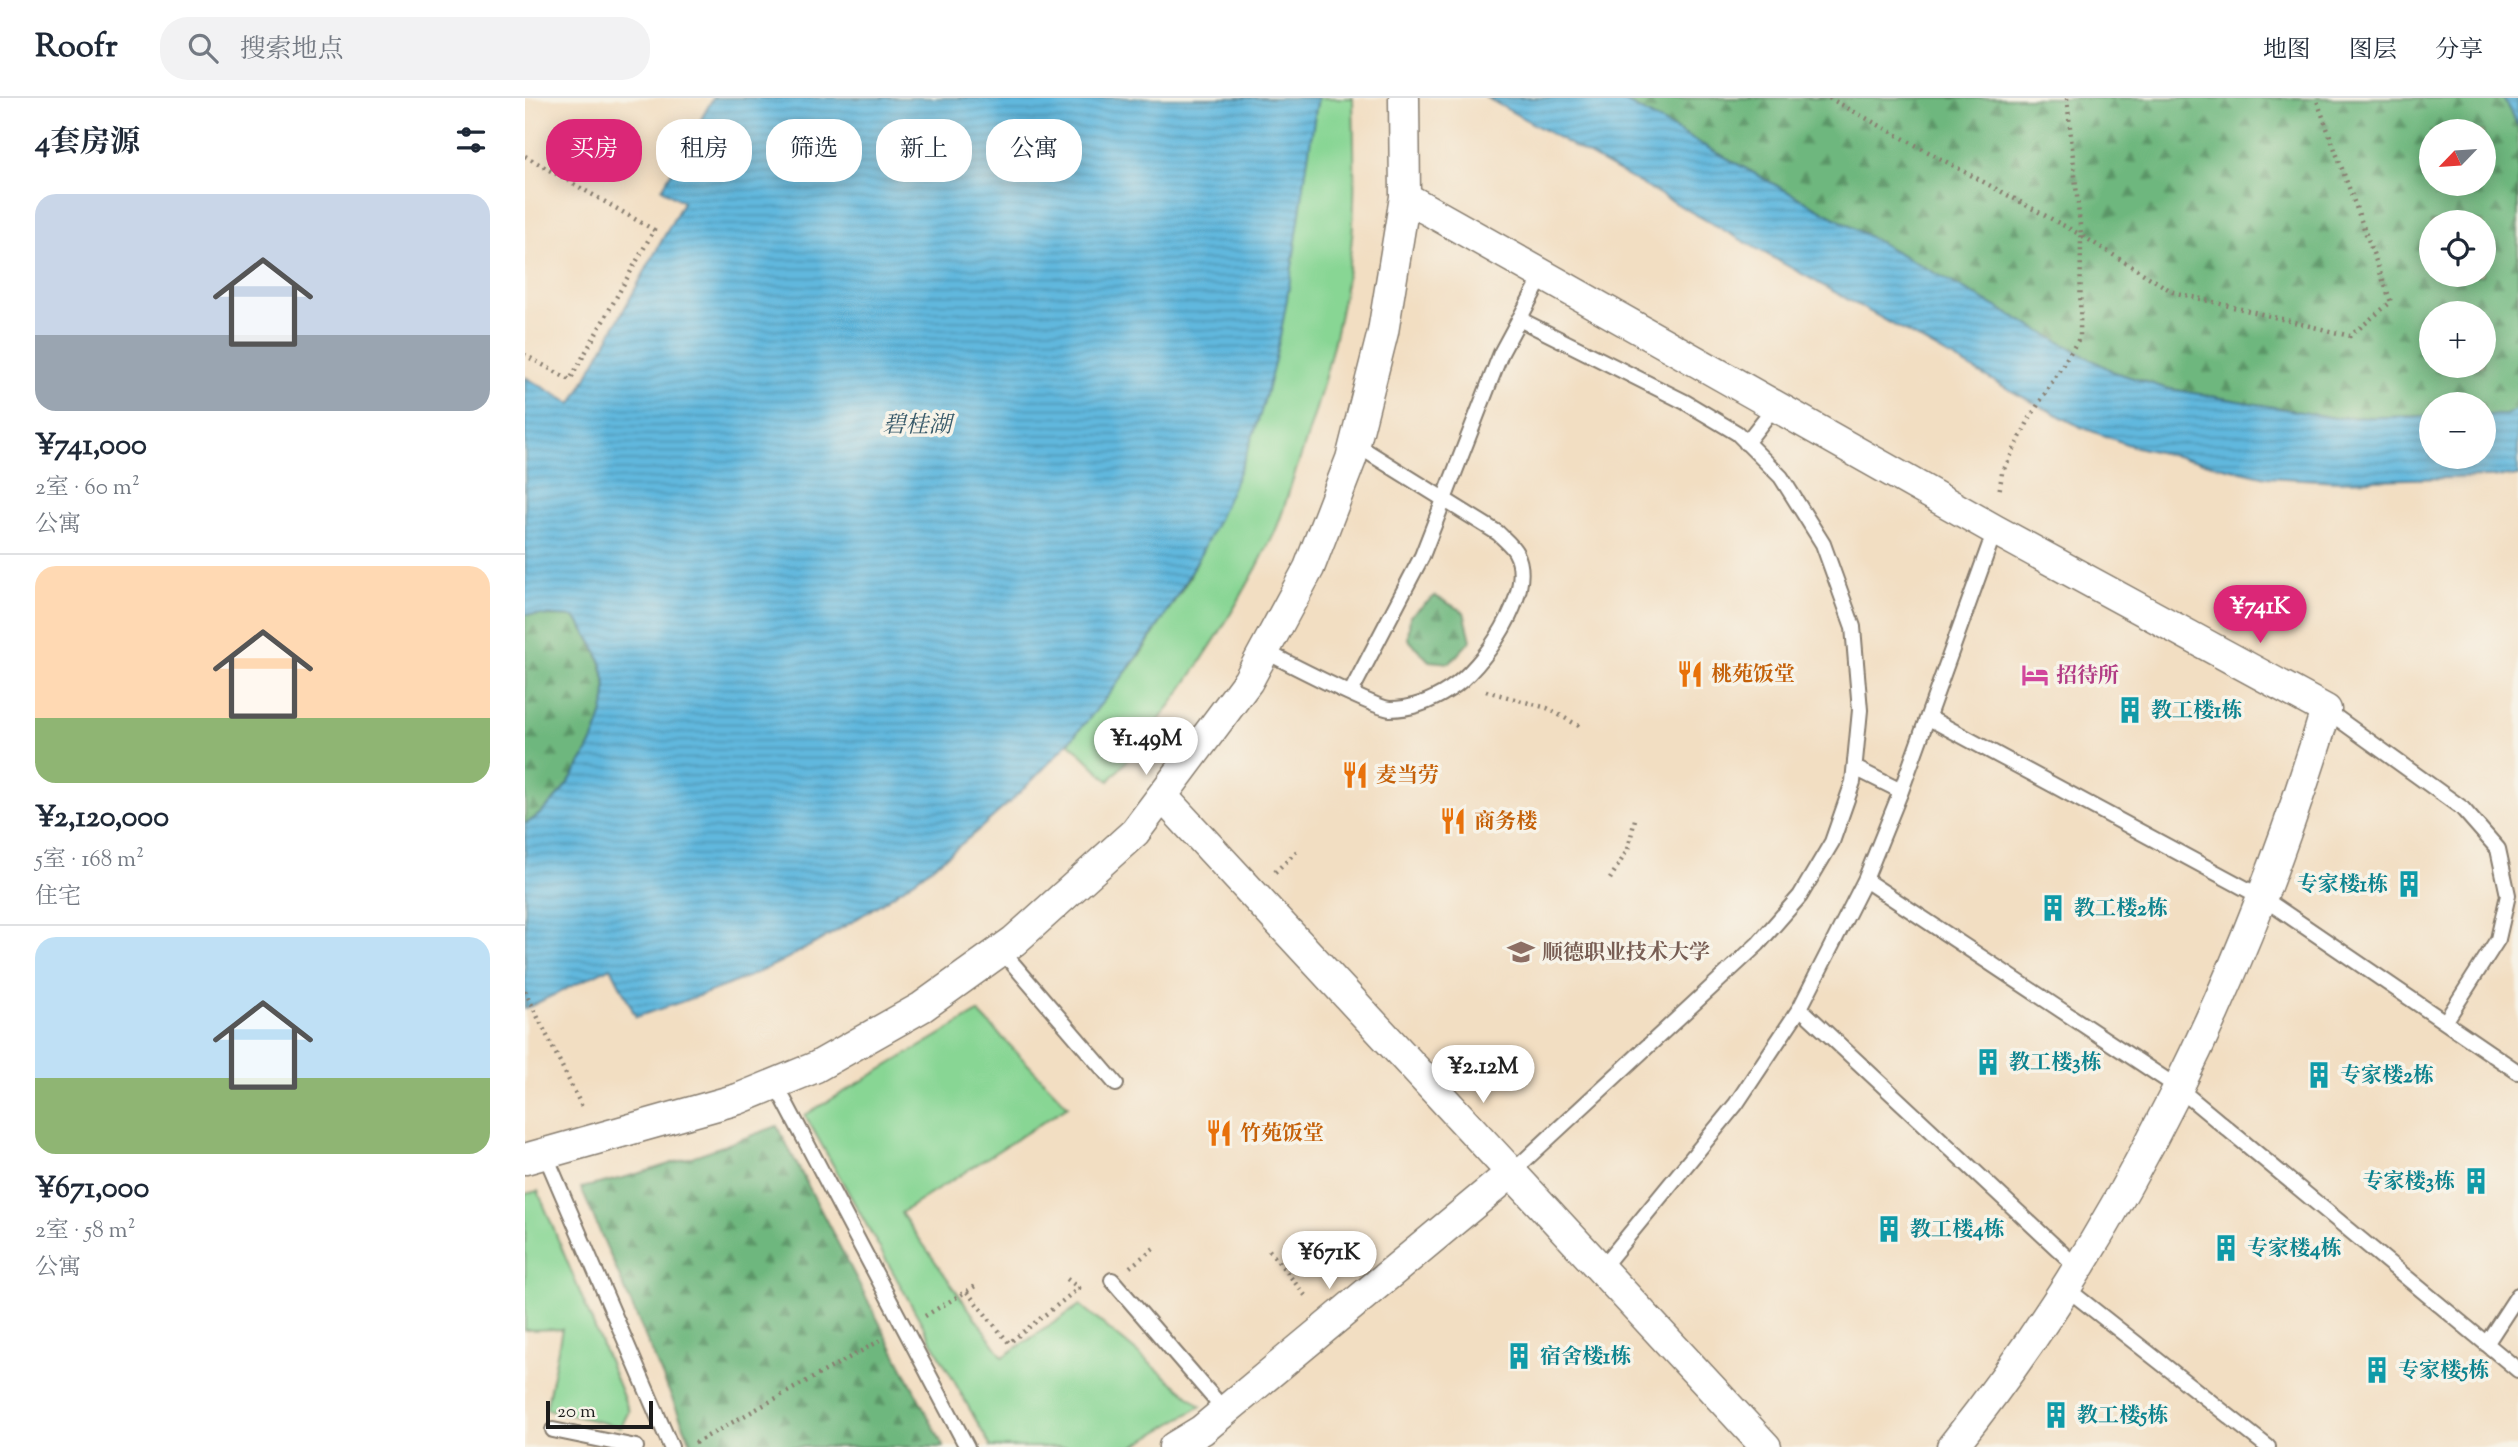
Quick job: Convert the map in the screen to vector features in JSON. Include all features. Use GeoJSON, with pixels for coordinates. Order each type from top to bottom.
{"type":"FeatureCollection","features":[{"type":"Feature","properties":{"kind":"street"},"geometry":{"type":"LineString","coordinates":[[535,1156],[738,1099],[816,1067],[922,1007],[1001,950],[1135,832],[1248,681],[1309,568],[1355,444],[1383,332],[1405,197],[1404,98]]}},
{"type":"Feature","properties":{"kind":"street"},"geometry":{"type":"LineString","coordinates":[[1405,197],[1995,530],[2326,710],[2300,795],[2263,898],[2177,1087],[2126,1185],[2072,1278],[2003,1383],[1952,1447]]}},
{"type":"Feature","properties":{"kind":"street"},"geometry":{"type":"LineString","coordinates":[[1163,797],[1766,1447]]}},
{"type":"Feature","properties":{"kind":"street"},"geometry":{"type":"LineString","coordinates":[[1174,1447],[1207,1439],[1225,1411],[1511,1173]]}},
{"type":"Feature","properties":{"kind":"lane"},"geometry":{"type":"LineString","coordinates":[[1352,692],[1422,556],[1476,411],[1543,275]]}},
{"type":"Feature","properties":{"kind":"lane"},"geometry":{"type":"LineString","coordinates":[[1511,1173],[1749,953],[1800,896],[1832,842],[1853,782],[1860,710],[1853,627],[1823,544],[1781,477],[1737,433],[1685,402],[1519,319]]}},
{"type":"Feature","properties":{"kind":"lane"},"geometry":{"type":"LineString","coordinates":[[1747,443],[1775,407]]}},
{"type":"Feature","properties":{"kind":"lane"},"geometry":{"type":"LineString","coordinates":[[1264,651],[1387,709],[1421,705],[1452,688],[1487,653],[1511,616],[1521,573],[1516,553],[1498,533],[1355,444]]}},
{"type":"Feature","properties":{"kind":"lane"},"geometry":{"type":"LineString","coordinates":[[1601,1269],[1736,1104],[1800,1008],[1865,880],[1929,718],[1995,530]]}},
{"type":"Feature","properties":{"kind":"lane"},"geometry":{"type":"LineString","coordinates":[[2326,710],[2462,808],[2498,849],[2508,895],[2498,939],[2445,1022]]}},
{"type":"Feature","properties":{"kind":"lane"},"geometry":{"type":"LineString","coordinates":[[1929,718],[2263,898],[2518,1072]]}},
{"type":"Feature","properties":{"kind":"lane"},"geometry":{"type":"LineString","coordinates":[[1855,768],[1901,791]]}},
{"type":"Feature","properties":{"kind":"lane"},"geometry":{"type":"LineString","coordinates":[[1865,880],[2177,1087],[2518,1370]]}},
{"type":"Feature","properties":{"kind":"lane"},"geometry":{"type":"LineString","coordinates":[[1001,950],[1116,1084]]}},
{"type":"Feature","properties":{"kind":"lane"},"geometry":{"type":"LineString","coordinates":[[1800,1008],[2072,1278],[2267,1447]]}},
{"type":"Feature","properties":{"kind":"lane"},"geometry":{"type":"LineString","coordinates":[[775,1083],[967,1447]]}},
{"type":"Feature","properties":{"kind":"lane"},"geometry":{"type":"LineString","coordinates":[[535,1156],[671,1447]]}},
{"type":"Feature","properties":{"kind":"lane"},"geometry":{"type":"LineString","coordinates":[[1112,1280],[1225,1411]]}},
{"type":"Feature","properties":{"kind":"lane"},"geometry":{"type":"LineString","coordinates":[[2486,1343],[2518,1295]]}},
{"type":"Feature","properties":{"kind":"lane"},"geometry":{"type":"LineString","coordinates":[[553,1430],[636,1447]]}},
{"type":"Feature","properties":{"kind":"path"},"geometry":{"type":"LineString","coordinates":[[1829,98],[2081,235],[2173,292],[2350,336],[2391,302],[2316,98]]}},
{"type":"Feature","properties":{"kind":"path"},"geometry":{"type":"LineString","coordinates":[[1995,530],[2002,473],[2031,416],[2080,337],[2081,235],[2067,98]]}},
{"type":"Feature","properties":{"kind":"path"},"geometry":{"type":"LineString","coordinates":[[525,156],[655,230],[570,380],[525,355]]}},
{"type":"Feature","properties":{"kind":"path"},"geometry":{"type":"LineString","coordinates":[[1452,688],[1509,695],[1547,708],[1579,726]]}},
{"type":"Feature","properties":{"kind":"path"},"geometry":{"type":"LineString","coordinates":[[1610,878],[1627,849],[1636,815]]}},
{"type":"Feature","properties":{"kind":"path"},"geometry":{"type":"LineString","coordinates":[[525,990],[598,1140]]}},
{"type":"Feature","properties":{"kind":"path"},"geometry":{"type":"LineString","coordinates":[[1269,1250],[1329,1325]]}},
{"type":"Feature","properties":{"kind":"path"},"geometry":{"type":"LineString","coordinates":[[967,1292],[1009,1343],[1079,1288],[1067,1279]]}},
{"type":"Feature","properties":{"kind":"path"},"geometry":{"type":"LineString","coordinates":[[688,1447],[977,1285]]}},
{"type":"Feature","properties":{"kind":"green space"},"geometry":{"type":"Polygon","coordinates":[[[1318,98],[1353,98],[1354,201],[1352,243],[1344,290],[1333,345],[1311,426],[1277,527],[1239,600],[1179,694],[1109,781],[1069,742],[1140,655],[1188,580],[1223,507],[1255,428],[1318,98]]]}},
{"type":"Feature","properties":{"kind":"green space"},"geometry":{"type":"Polygon","coordinates":[[[1618,98],[2503,98],[2518,126],[2518,408],[2506,415],[2496,415],[2496,392],[2419,392],[2419,416],[2335,418],[2165,388],[2114,372],[1618,98]]]}},
{"type":"Feature","properties":{"kind":"green space"},"geometry":{"type":"Polygon","coordinates":[[[1435,596],[1464,612],[1471,640],[1450,663],[1429,661],[1408,639],[1410,616],[1435,596]]]}},
{"type":"Feature","properties":{"kind":"green space"},"geometry":{"type":"Polygon","coordinates":[[[525,614],[575,617],[600,660],[606,690],[599,726],[579,766],[553,801],[525,824],[525,614]]]}},
{"type":"Feature","properties":{"kind":"green space"},"geometry":{"type":"Polygon","coordinates":[[[978,1012],[1068,1106],[901,1213],[1003,1357],[1080,1305],[1201,1406],[1132,1447],[991,1447],[805,1115],[978,1012]]]}},
{"type":"Feature","properties":{"kind":"green space"},"geometry":{"type":"Polygon","coordinates":[[[777,1126],[944,1447],[693,1447],[581,1188],[655,1169],[777,1126]]]}},
{"type":"Feature","properties":{"kind":"green space"},"geometry":{"type":"Polygon","coordinates":[[[538,1191],[629,1411],[621,1427],[546,1409],[562,1329],[525,1330],[525,1194],[538,1191]]]}},
{"type":"Feature","properties":{"kind":"water","name":"碧桂湖"},"geometry":{"type":"Polygon","coordinates":[[[713,98],[1318,98],[1286,307],[1255,430],[1220,515],[1177,596],[1126,672],[1069,742],[1005,806],[935,865],[860,917],[780,962],[691,999],[636,1017],[611,967],[525,1009],[525,824],[553,801],[579,766],[599,726],[606,690],[597,651],[575,617],[525,614],[525,377],[572,404],[683,202],[662,189],[666,182],[752,182],[752,119],[701,119],[713,98]]]}},
{"type":"Feature","properties":{"kind":"water"},"geometry":{"type":"Polygon","coordinates":[[[1487,98],[1618,98],[2114,372],[2165,388],[2335,418],[2419,416],[2419,469],[2496,469],[2496,415],[2506,415],[2518,408],[2518,476],[2337,481],[2267,477],[2132,446],[2081,427],[1487,98]]]}},
{"type":"Feature","properties":{"kind":"water"},"geometry":{"type":"Polygon","coordinates":[[[2503,98],[2518,98],[2518,126],[2503,98]]]}},
{"type":"Feature","properties":{"kind":"place","name":"桃苑饭堂"},"geometry":{"type":"Point","coordinates":[1690,674]}},
{"type":"Feature","properties":{"kind":"place","name":"招待所"},"geometry":{"type":"Point","coordinates":[2035,675]}},
{"type":"Feature","properties":{"kind":"place","name":"教工楼1栋"},"geometry":{"type":"Point","coordinates":[2130,710]}},
{"type":"Feature","properties":{"kind":"place","name":"麦当劳"},"geometry":{"type":"Point","coordinates":[1355,775]}},
{"type":"Feature","properties":{"kind":"place","name":"商务楼"},"geometry":{"type":"Point","coordinates":[1453,821]}},
{"type":"Feature","properties":{"kind":"place","name":"专家楼1栋"},"geometry":{"type":"Point","coordinates":[2409,884]}},
{"type":"Feature","properties":{"kind":"place","name":"教工楼2栋"},"geometry":{"type":"Point","coordinates":[2053,908]}},
{"type":"Feature","properties":{"kind":"place","name":"顺德职业技术大学"},"geometry":{"type":"Point","coordinates":[1521,952]}},
{"type":"Feature","properties":{"kind":"place","name":"教工楼3栋"},"geometry":{"type":"Point","coordinates":[1988,1062]}},
{"type":"Feature","properties":{"kind":"place","name":"专家楼2栋"},"geometry":{"type":"Point","coordinates":[2319,1075]}},
{"type":"Feature","properties":{"kind":"place","name":"竹苑饭堂"},"geometry":{"type":"Point","coordinates":[1219,1133]}},
{"type":"Feature","properties":{"kind":"place","name":"专家楼3栋"},"geometry":{"type":"Point","coordinates":[2476,1181]}},
{"type":"Feature","properties":{"kind":"place","name":"教工楼4栋"},"geometry":{"type":"Point","coordinates":[1889,1229]}},
{"type":"Feature","properties":{"kind":"place","name":"专家楼4栋"},"geometry":{"type":"Point","coordinates":[2226,1248]}},
{"type":"Feature","properties":{"kind":"place","name":"宿舍楼1栋"},"geometry":{"type":"Point","coordinates":[1519,1356]}},
{"type":"Feature","properties":{"kind":"place","name":"专家楼5栋"},"geometry":{"type":"Point","coordinates":[2377,1370]}},
{"type":"Feature","properties":{"kind":"place","name":"教工楼5栋"},"geometry":{"type":"Point","coordinates":[2056,1415]}}]}
